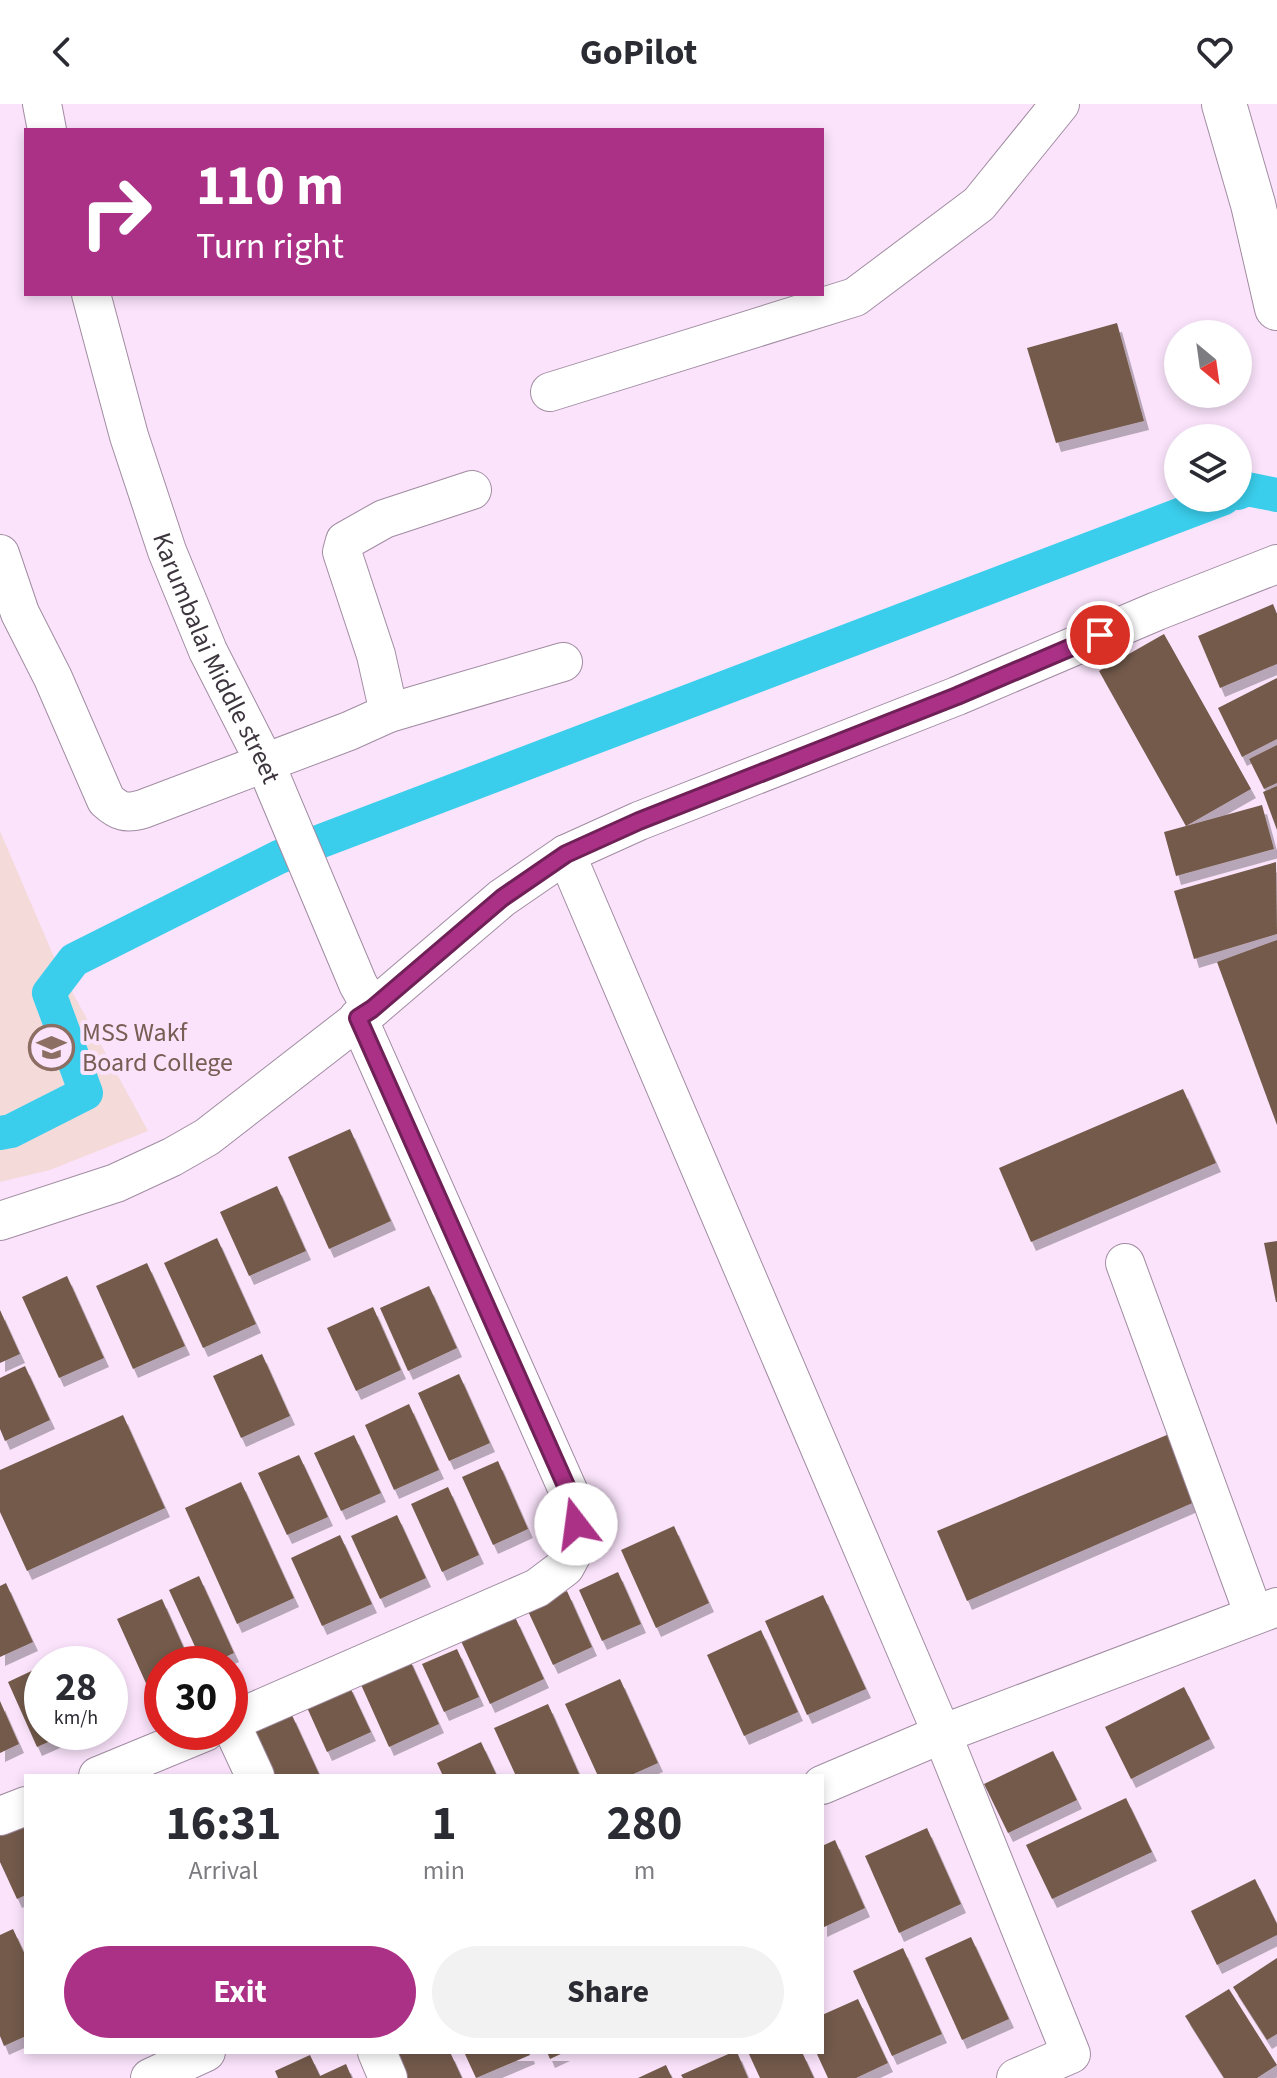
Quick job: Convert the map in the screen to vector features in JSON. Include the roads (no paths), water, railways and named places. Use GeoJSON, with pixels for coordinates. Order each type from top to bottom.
{"type":"FeatureCollection","features":[{"type":"Feature","properties":{"kind":"street"},"geometry":{"type":"LineString","coordinates":[[42,104],[47,128]]}},
{"type":"Feature","properties":{"kind":"street"},"geometry":{"type":"LineString","coordinates":[[550,392],[855,297],[979,204],[1060,104]]}},
{"type":"Feature","properties":{"kind":"street"},"geometry":{"type":"LineString","coordinates":[[1224,104],[1253,204],[1277,308]]}},
{"type":"Feature","properties":{"kind":"street","name":"Karumbalai Middle street"},"geometry":{"type":"LineString","coordinates":[[92,296],[129,436],[167,551],[208,651],[265,763],[358,984],[365,1014],[575,1506],[578,1543],[565,1567],[537,1588],[230,1722],[254,1774]]}},
{"type":"Feature","properties":{"kind":"street"},"geometry":{"type":"LineString","coordinates":[[389,713],[376,655],[342,552],[345,541],[384,519],[472,490]]}},
{"type":"Feature","properties":{"kind":"street"},"geometry":{"type":"LineString","coordinates":[[0,554],[20,613],[53,678],[106,800],[116,810],[128,813],[349,731],[389,713],[563,662]]}},
{"type":"Feature","properties":{"kind":"street"},"geometry":{"type":"LineString","coordinates":[[0,1221],[116,1183],[207,1137],[365,1014],[502,898],[566,854],[639,821],[957,696],[1277,564]]}},
{"type":"Feature","properties":{"kind":"street"},"geometry":{"type":"LineString","coordinates":[[566,854],[942,1734],[1071,2054],[1016,2078]]}},
{"type":"Feature","properties":{"kind":"street"},"geometry":{"type":"LineString","coordinates":[[824,1784],[942,1734],[1265,1611],[1125,1263]]}},
{"type":"Feature","properties":{"kind":"street"},"geometry":{"type":"LineString","coordinates":[[103,1774],[161,1750]]}},
{"type":"Feature","properties":{"kind":"street"},"geometry":{"type":"LineString","coordinates":[[0,1816],[24,1807]]}},
{"type":"Feature","properties":{"kind":"street"},"geometry":{"type":"LineString","coordinates":[[150,2078],[202,2054]]}},
{"type":"Feature","properties":{"kind":"street"},"geometry":{"type":"LineString","coordinates":[[378,2054],[388,2078]]}},
{"type":"Feature","properties":{"kind":"waterway"},"geometry":{"type":"LineString","coordinates":[[1252,490],[1277,495]]}},
{"type":"Feature","properties":{"kind":"waterway"},"geometry":{"type":"LineString","coordinates":[[0,1133],[11,1131],[86,1093],[49,993],[74,960],[279,857],[1187,512]]}},
{"type":"Feature","properties":{"kind":"place","name":"MSS Wakf Board College"},"geometry":{"type":"Point","coordinates":[51,1047]}}]}
